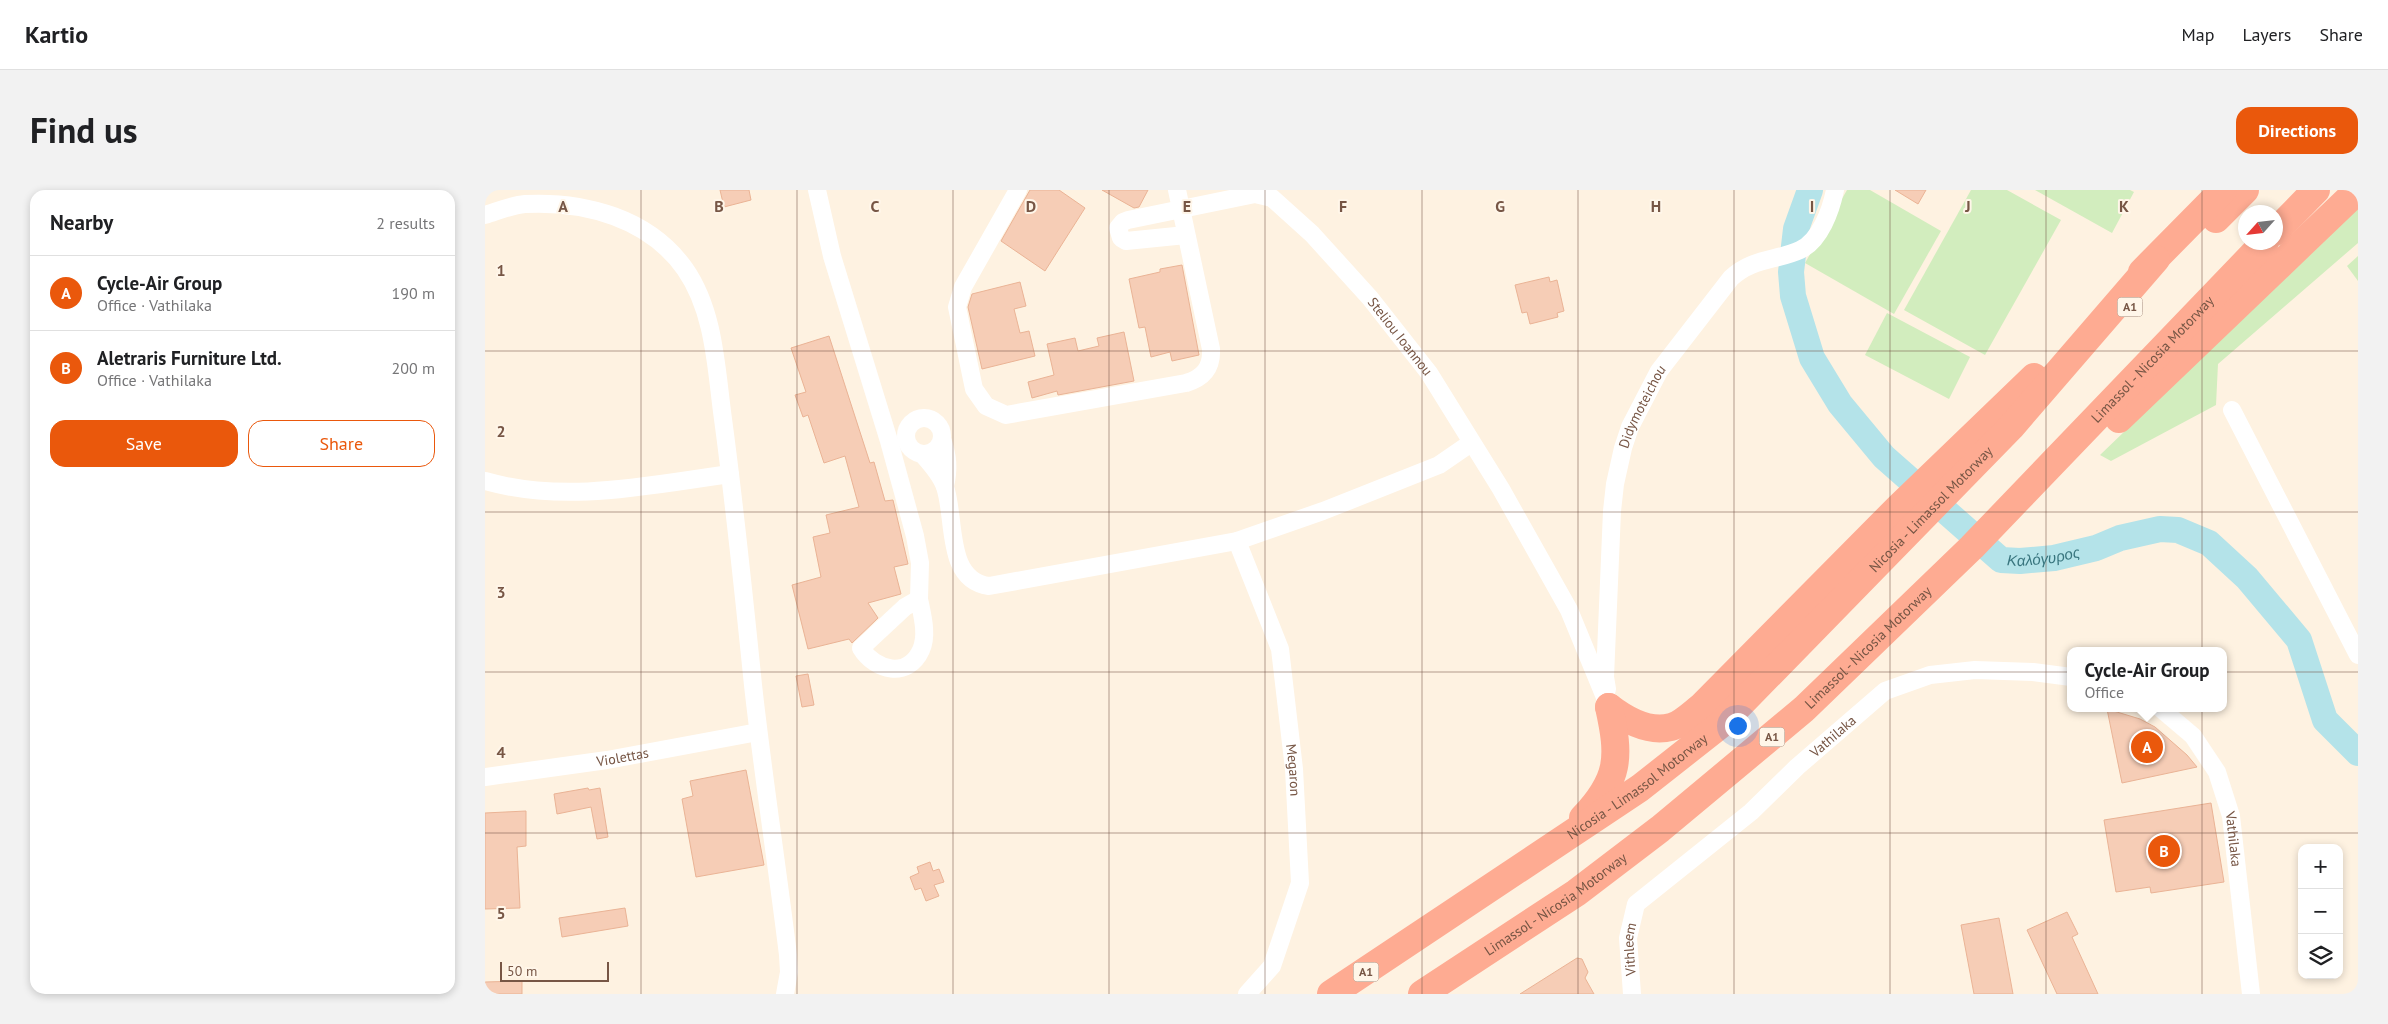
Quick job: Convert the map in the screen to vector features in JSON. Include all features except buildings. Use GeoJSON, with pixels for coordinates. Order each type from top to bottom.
{"type":"FeatureCollection","features":[{"type":"Feature","properties":{"kind":"highway"},"geometry":{"type":"LineString","coordinates":[[1609,707],[1625,719],[1650,728],[1672,727],[1701,707],[1899,507],[2156,259],[2223,190]]}},
{"type":"Feature","properties":{"kind":"highway","name":"Nicosia - Limassol Motorway"},"geometry":{"type":"LineString","coordinates":[[1331,994],[1640,788],[1719,725],[2245,190]]}},
{"type":"Feature","properties":{"kind":"highway"},"geometry":{"type":"LineString","coordinates":[[2283,224],[2316,190]]}},
{"type":"Feature","properties":{"kind":"highway"},"geometry":{"type":"LineString","coordinates":[[2055,470],[2358,190]]}},
{"type":"Feature","properties":{"kind":"highway","name":"Limassol - Nicosia Motorway"},"geometry":{"type":"LineString","coordinates":[[1422,994],[1555,908],[1660,829],[1804,709],[1977,553],[2258,250]]}},
{"type":"Feature","properties":{"kind":"highway"},"geometry":{"type":"LineString","coordinates":[[2013,425],[2156,259]]}},
{"type":"Feature","properties":{"kind":"highway"},"geometry":{"type":"LineString","coordinates":[[1561,841],[1596,804],[1614,770],[1617,752],[1609,707]]}},
{"type":"Feature","properties":{"kind":"street"},"geometry":{"type":"LineString","coordinates":[[817,190],[832,256],[897,440],[918,549],[919,599]]}},
{"type":"Feature","properties":{"kind":"street"},"geometry":{"type":"LineString","coordinates":[[1018,190],[963,287],[957,307],[974,389],[986,406],[999,413],[1014,414],[1186,383],[1200,378],[1205,373],[1211,362],[1211,349],[1177,190]]}},
{"type":"Feature","properties":{"kind":"street","name":"Didymoteichou"},"geometry":{"type":"LineString","coordinates":[[1609,707],[1605,677],[1612,511],[1619,466],[1630,427],[1659,372],[1731,278],[1739,271],[1755,263],[1795,251],[1815,236],[1829,211],[1835,190]]}},
{"type":"Feature","properties":{"kind":"street","name":"Steliou Ioannou"},"geometry":{"type":"LineString","coordinates":[[1187,235],[1126,241],[1121,238],[1118,231],[1120,225],[1126,220],[1255,194],[1264,195],[1281,204],[1312,234],[1401,335],[1429,373],[1501,489],[1569,610],[1609,707]]}},
{"type":"Feature","properties":{"kind":"street"},"geometry":{"type":"LineString","coordinates":[[485,215],[523,204],[583,208],[605,213],[630,223],[649,233],[667,248],[691,279],[707,315],[730,474],[759,732],[788,955],[789,977],[785,994]]}},
{"type":"Feature","properties":{"kind":"street"},"geometry":{"type":"LineString","coordinates":[[2233,410],[2358,655]]}},
{"type":"Feature","properties":{"kind":"street"},"geometry":{"type":"LineString","coordinates":[[897,440],[916,419],[928,418],[938,424],[941,429],[948,461],[945,486],[960,566],[970,579],[981,585],[997,585],[1237,540],[1323,512],[1439,465],[1471,443]]}},
{"type":"Feature","properties":{"kind":"street"},"geometry":{"type":"LineString","coordinates":[[897,440],[912,450],[923,454],[935,451],[942,439]]}},
{"type":"Feature","properties":{"kind":"street"},"geometry":{"type":"LineString","coordinates":[[923,454],[945,486]]}},
{"type":"Feature","properties":{"kind":"street"},"geometry":{"type":"LineString","coordinates":[[485,481],[543,491],[588,492],[730,474]]}},
{"type":"Feature","properties":{"kind":"street","name":"Megaron"},"geometry":{"type":"LineString","coordinates":[[1237,540],[1280,649],[1295,769],[1300,884],[1272,966],[1247,994]]}},
{"type":"Feature","properties":{"kind":"street","name":"Vathilaka"},"geometry":{"type":"LineString","coordinates":[[1636,904],[1751,812],[1797,767],[1885,691],[1930,675],[1975,670],[2033,672],[2067,676]]}},
{"type":"Feature","properties":{"kind":"street","name":"Vathilaka"},"geometry":{"type":"LineString","coordinates":[[2165,712],[2193,736],[2217,772],[2231,816],[2251,994]]}},
{"type":"Feature","properties":{"kind":"street","name":"Violettas"},"geometry":{"type":"LineString","coordinates":[[485,777],[607,760],[759,732]]}},
{"type":"Feature","properties":{"kind":"street","name":"Vithleem"},"geometry":{"type":"LineString","coordinates":[[1632,994],[1628,938],[1636,904]]}},
{"type":"Feature","properties":{"kind":"green space"},"geometry":{"type":"Polygon","coordinates":[[[1847,190],[1870,190],[1941,231],[1894,314],[1805,263],[1847,190]]]}},
{"type":"Feature","properties":{"kind":"green space"},"geometry":{"type":"Polygon","coordinates":[[[1971,190],[2007,190],[2061,220],[1985,355],[1904,310],[1971,190]]]}},
{"type":"Feature","properties":{"kind":"green space"},"geometry":{"type":"Polygon","coordinates":[[[2035,190],[2130,190],[2134,192],[2112,233],[2035,190]]]}},
{"type":"Feature","properties":{"kind":"green space"},"geometry":{"type":"Polygon","coordinates":[[[2358,207],[2358,243],[2218,364],[2216,405],[2111,461],[2100,455],[2358,207]]]}},
{"type":"Feature","properties":{"kind":"green space"},"geometry":{"type":"Polygon","coordinates":[[[2358,256],[2358,281],[2347,266],[2358,256]]]}},
{"type":"Feature","properties":{"kind":"green space"},"geometry":{"type":"Polygon","coordinates":[[[1887,313],[1970,357],[1949,399],[1865,355],[1887,313]]]}},
{"type":"Feature","properties":{"kind":"waterway","name":"Καλόγυρος"},"geometry":{"type":"LineString","coordinates":[[1810,190],[1796,229],[1791,272],[1793,296],[1812,358],[1840,404],[1884,457],[2001,560],[2020,561],[2054,558],[2096,548],[2120,538],[2160,529],[2178,530],[2209,543],[2247,578],[2299,640],[2325,720],[2358,753]]}},
{"type":"Feature","properties":{"kind":"place","name":"Cycle-Air Group"},"geometry":{"type":"Point","coordinates":[2147,747]}},
{"type":"Feature","properties":{"kind":"place","name":"Aletraris Furniture Ltd."},"geometry":{"type":"Point","coordinates":[2164,851]}}]}
